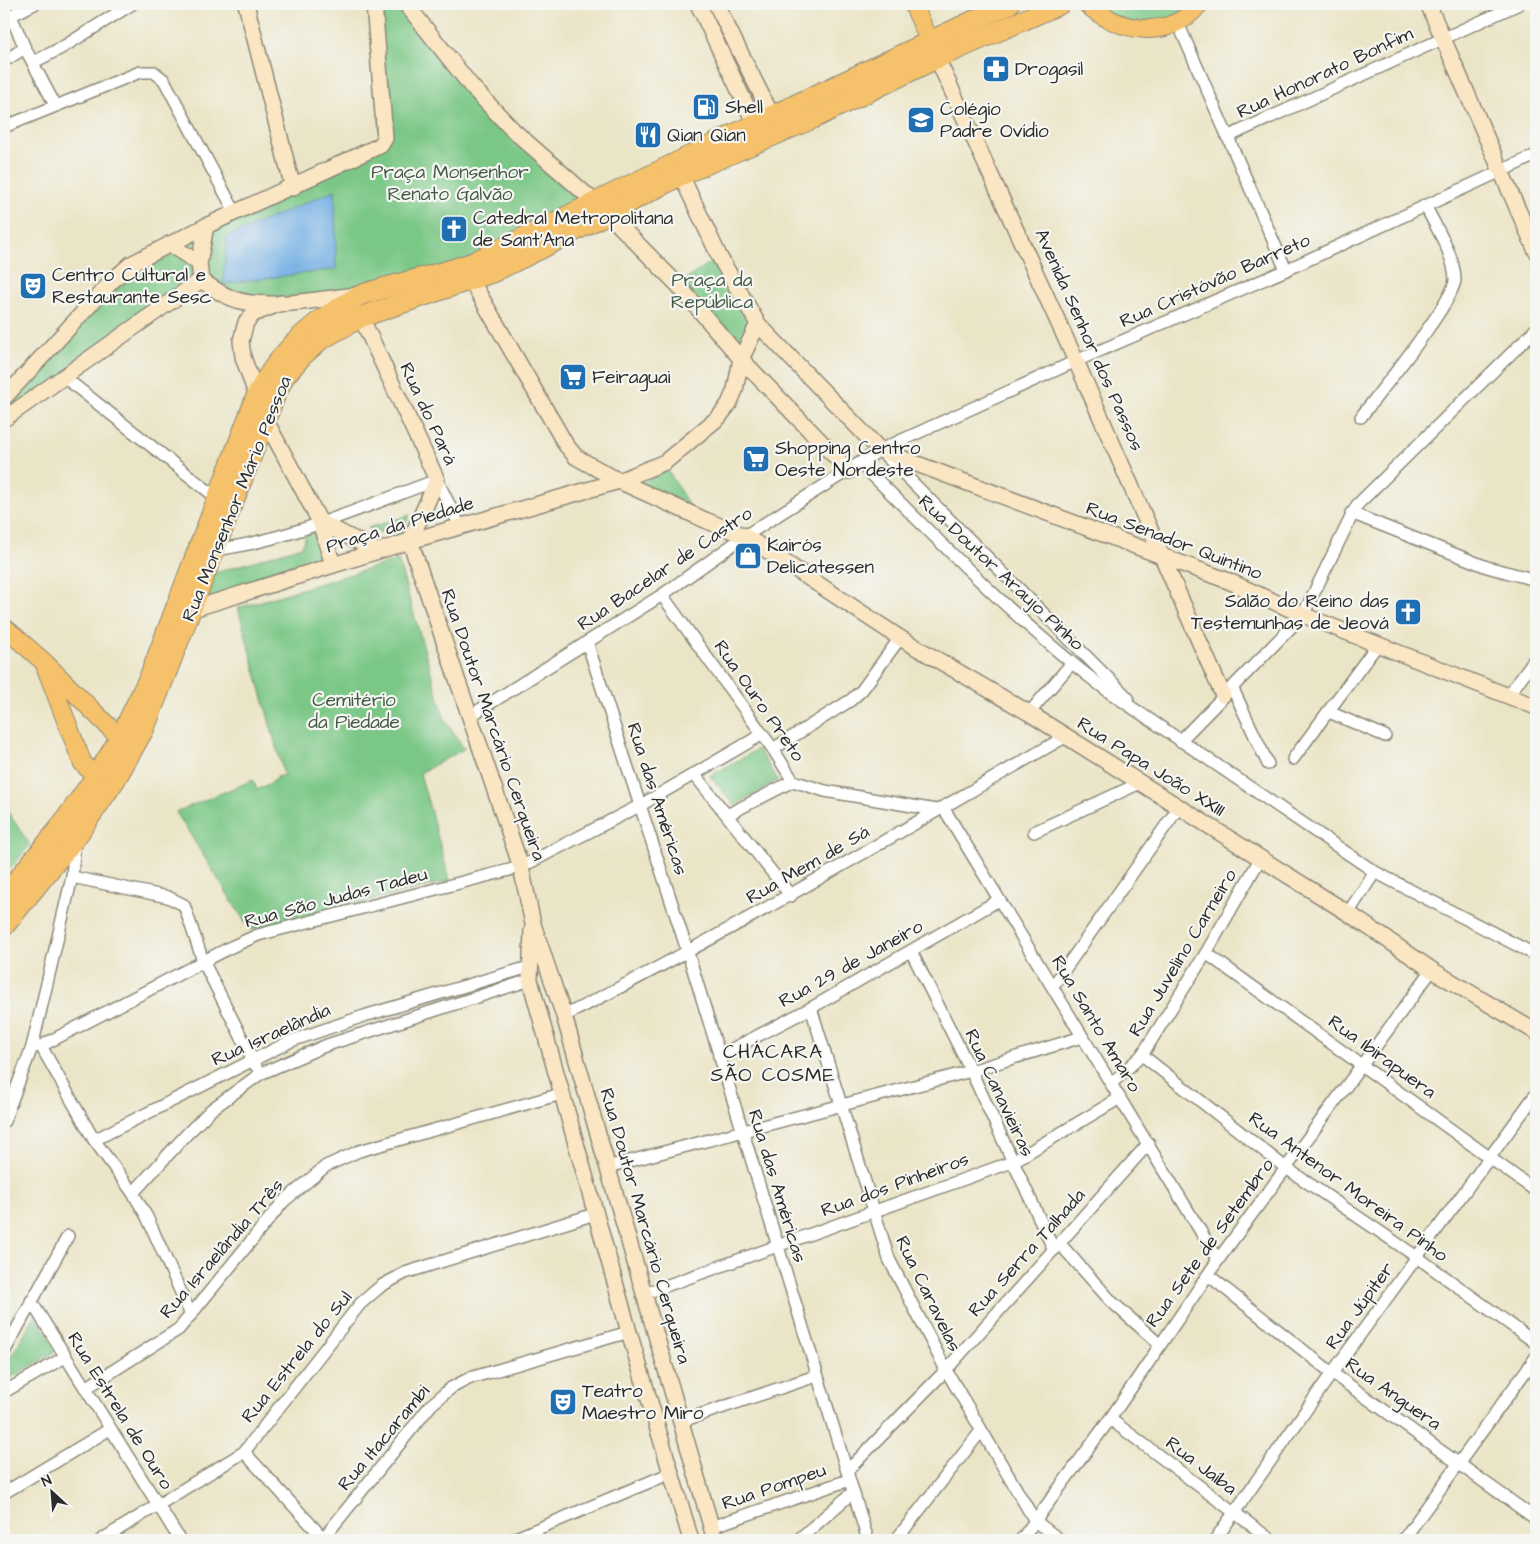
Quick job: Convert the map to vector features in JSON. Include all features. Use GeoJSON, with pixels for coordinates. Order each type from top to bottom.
{"type":"FeatureCollection","features":[{"type":"Feature","properties":{"kind":"highway","name":"Rua Monsenhor Mário Pessoa"},"geometry":{"type":"LineString","coordinates":[[127,743],[150,676],[257,395],[278,361],[302,334],[362,294],[445,273],[474,262],[600,207],[681,175],[814,118],[1009,4]]}},
{"type":"Feature","properties":{"kind":"highway","name":"Rua Monsenhor Mário Pessoa"},"geometry":{"type":"LineString","coordinates":[[106,777],[127,743],[156,703],[276,393],[292,366],[320,340],[361,317],[471,280],[544,247],[600,207],[764,120],[829,90],[1060,4]]}},
{"type":"Feature","properties":{"kind":"highway"},"geometry":{"type":"LineString","coordinates":[[681,175],[691,164],[704,156],[808,108],[829,90]]}},
{"type":"Feature","properties":{"kind":"highway"},"geometry":{"type":"LineString","coordinates":[[4,926],[76,837],[106,777]]}},
{"type":"Feature","properties":{"kind":"highway"},"geometry":{"type":"LineString","coordinates":[[4,896],[58,830],[106,777]]}},
{"type":"Feature","properties":{"kind":"main road","name":"Avenida Senhor dos Passos"},"geometry":{"type":"LineString","coordinates":[[913,4],[933,50]]}},
{"type":"Feature","properties":{"kind":"main road"},"geometry":{"type":"LineString","coordinates":[[1087,4],[1112,22],[1128,28],[1161,27],[1177,21],[1199,4]]}},
{"type":"Feature","properties":{"kind":"main road"},"geometry":{"type":"LineString","coordinates":[[4,628],[44,662],[127,743]]}},
{"type":"Feature","properties":{"kind":"main road"},"geometry":{"type":"LineString","coordinates":[[44,662],[82,762],[88,770],[106,777]]}},
{"type":"Feature","properties":{"kind":"street"},"geometry":{"type":"LineString","coordinates":[[34,4],[7,18],[34,62],[55,105]]}},
{"type":"Feature","properties":{"kind":"street"},"geometry":{"type":"LineString","coordinates":[[34,62],[132,4]]}},
{"type":"Feature","properties":{"kind":"street"},"geometry":{"type":"LineString","coordinates":[[246,4],[293,188]]}},
{"type":"Feature","properties":{"kind":"street"},"geometry":{"type":"LineString","coordinates":[[4,398],[112,281],[131,264],[235,212],[293,188],[373,150],[384,142],[374,4]]}},
{"type":"Feature","properties":{"kind":"street"},"geometry":{"type":"LineString","coordinates":[[406,4],[472,87],[513,130],[600,207],[678,286],[742,359],[854,467]]}},
{"type":"Feature","properties":{"kind":"street"},"geometry":{"type":"LineString","coordinates":[[698,4],[764,120]]}},
{"type":"Feature","properties":{"kind":"street"},"geometry":{"type":"LineString","coordinates":[[716,4],[764,120]]}},
{"type":"Feature","properties":{"kind":"street"},"geometry":{"type":"LineString","coordinates":[[1428,4],[1536,251]]}},
{"type":"Feature","properties":{"kind":"street","name":"Rua Honorato Bonfim"},"geometry":{"type":"LineString","coordinates":[[1227,137],[1519,4]]}},
{"type":"Feature","properties":{"kind":"street"},"geometry":{"type":"LineString","coordinates":[[1177,21],[1286,270]]}},
{"type":"Feature","properties":{"kind":"street"},"geometry":{"type":"LineString","coordinates":[[4,61],[25,48]]}},
{"type":"Feature","properties":{"kind":"street","name":"Avenida Senhor dos Passos"},"geometry":{"type":"LineString","coordinates":[[933,50],[1076,361],[1162,558],[1228,691]]}},
{"type":"Feature","properties":{"kind":"street"},"geometry":{"type":"LineString","coordinates":[[4,127],[140,72],[149,71],[160,74],[235,212]]}},
{"type":"Feature","properties":{"kind":"street","name":"Rua Cristóvão Barreto"},"geometry":{"type":"LineString","coordinates":[[880,450],[1076,361],[1286,270],[1536,155]]}},
{"type":"Feature","properties":{"kind":"street"},"geometry":{"type":"LineString","coordinates":[[681,175],[719,256],[758,324],[880,450]]}},
{"type":"Feature","properties":{"kind":"street"},"geometry":{"type":"LineString","coordinates":[[1361,417],[1437,315],[1455,286],[1453,265],[1425,205]]}},
{"type":"Feature","properties":{"kind":"street"},"geometry":{"type":"LineString","coordinates":[[206,226],[199,263],[201,280],[216,291],[236,300],[281,303],[362,294]]}},
{"type":"Feature","properties":{"kind":"street"},"geometry":{"type":"LineString","coordinates":[[170,244],[199,263]]}},
{"type":"Feature","properties":{"kind":"street"},"geometry":{"type":"LineString","coordinates":[[4,419],[201,280]]}},
{"type":"Feature","properties":{"kind":"street","name":"Rua Papa João XXIII"},"geometry":{"type":"LineString","coordinates":[[471,280],[570,451],[619,481],[705,520],[746,536],[900,638],[1029,713],[1348,913],[1432,970],[1536,1032]]}},
{"type":"Feature","properties":{"kind":"street"},"geometry":{"type":"LineString","coordinates":[[281,303],[253,314],[246,322],[240,341],[243,357],[265,419],[320,522],[333,565]]}},
{"type":"Feature","properties":{"kind":"street","name":"Rua do Pará"},"geometry":{"type":"LineString","coordinates":[[361,317],[461,528]]}},
{"type":"Feature","properties":{"kind":"street","name":"Praça da Piedade"},"geometry":{"type":"LineString","coordinates":[[193,609],[410,541],[461,528],[619,481],[670,459],[719,417],[735,390],[742,359],[758,324]]}},
{"type":"Feature","properties":{"kind":"street"},"geometry":{"type":"LineString","coordinates":[[1180,741],[1303,614],[1351,513],[1366,495],[1536,329]]}},
{"type":"Feature","properties":{"kind":"street"},"geometry":{"type":"LineString","coordinates":[[64,377],[217,498]]}},
{"type":"Feature","properties":{"kind":"street","name":"Rua Bacelar de Castro"},"geometry":{"type":"LineString","coordinates":[[470,716],[662,595],[746,536],[880,450]]}},
{"type":"Feature","properties":{"kind":"street","name":"Rua Senador Quintino"},"geometry":{"type":"LineString","coordinates":[[880,450],[1162,558],[1231,582],[1303,614],[1536,707]]}},
{"type":"Feature","properties":{"kind":"street","name":"Rua Doutor Araujo Pinho"},"geometry":{"type":"LineString","coordinates":[[880,450],[1149,719]]}},
{"type":"Feature","properties":{"kind":"street","name":"Rua Doutor Araujo Pinho"},"geometry":{"type":"LineString","coordinates":[[854,467],[1071,664],[1180,741],[1375,872],[1536,955]]}},
{"type":"Feature","properties":{"kind":"street"},"geometry":{"type":"LineString","coordinates":[[410,541],[437,480]]}},
{"type":"Feature","properties":{"kind":"street","name":"Praça da Piedade"},"geometry":{"type":"LineString","coordinates":[[214,550],[237,547],[320,522],[437,480]]}},
{"type":"Feature","properties":{"kind":"street"},"geometry":{"type":"LineString","coordinates":[[1351,513],[1487,567],[1536,580]]}},
{"type":"Feature","properties":{"kind":"street"},"geometry":{"type":"LineString","coordinates":[[320,522],[377,551]]}},
{"type":"Feature","properties":{"kind":"street","name":"Rua Doutor Marcário Cerqueira"},"geometry":{"type":"LineString","coordinates":[[410,541],[521,867],[533,924],[564,1016],[713,1534]]}},
{"type":"Feature","properties":{"kind":"street","name":"Rua Ouro Preto"},"geometry":{"type":"LineString","coordinates":[[662,595],[763,734],[793,781],[825,791],[939,809]]}},
{"type":"Feature","properties":{"kind":"street"},"geometry":{"type":"LineString","coordinates":[[773,749],[850,700],[862,690],[900,638]]}},
{"type":"Feature","properties":{"kind":"street","name":"Rua das Américas"},"geometry":{"type":"LineString","coordinates":[[587,642],[688,953],[816,1376],[868,1540]]}},
{"type":"Feature","properties":{"kind":"street"},"geometry":{"type":"LineString","coordinates":[[1293,759],[1378,644]]}},
{"type":"Feature","properties":{"kind":"street"},"geometry":{"type":"LineString","coordinates":[[1508,696],[1536,657]]}},
{"type":"Feature","properties":{"kind":"street"},"geometry":{"type":"LineString","coordinates":[[1029,713],[1071,664]]}},
{"type":"Feature","properties":{"kind":"street"},"geometry":{"type":"LineString","coordinates":[[1228,691],[1268,764]]}},
{"type":"Feature","properties":{"kind":"street"},"geometry":{"type":"LineString","coordinates":[[1329,712],[1385,736]]}},
{"type":"Feature","properties":{"kind":"street","name":"Rua São Judas Tadeu"},"geometry":{"type":"LineString","coordinates":[[37,1046],[258,935],[521,867],[641,805],[763,734]]}},
{"type":"Feature","properties":{"kind":"street","name":"Rua Mem de Sá"},"geometry":{"type":"LineString","coordinates":[[564,1016],[688,953],[791,896],[1065,737]]}},
{"type":"Feature","properties":{"kind":"street"},"geometry":{"type":"LineString","coordinates":[[694,774],[791,896]]}},
{"type":"Feature","properties":{"kind":"street"},"geometry":{"type":"LineString","coordinates":[[727,815],[793,781]]}},
{"type":"Feature","properties":{"kind":"street"},"geometry":{"type":"LineString","coordinates":[[1034,832],[1140,783]]}},
{"type":"Feature","properties":{"kind":"street"},"geometry":{"type":"LineString","coordinates":[[1053,986],[1179,807]]}},
{"type":"Feature","properties":{"kind":"street","name":"Rua Santo Amaro"},"geometry":{"type":"LineString","coordinates":[[939,809],[1053,986],[1218,1260]]}},
{"type":"Feature","properties":{"kind":"street"},"geometry":{"type":"LineString","coordinates":[[4,1121],[37,1046],[72,877],[76,837]]}},
{"type":"Feature","properties":{"kind":"street","name":"Rua Juvelino Carneiro"},"geometry":{"type":"LineString","coordinates":[[1112,1083],[1142,1055],[1206,953],[1260,859]]}},
{"type":"Feature","properties":{"kind":"street"},"geometry":{"type":"LineString","coordinates":[[1348,913],[1375,872]]}},
{"type":"Feature","properties":{"kind":"street"},"geometry":{"type":"LineString","coordinates":[[72,877],[177,900],[187,913],[203,961],[260,1074]]}},
{"type":"Feature","properties":{"kind":"street","name":"Rua 29 de Janeiro"},"geometry":{"type":"LineString","coordinates":[[719,1056],[811,1008],[999,900]]}},
{"type":"Feature","properties":{"kind":"street","name":"Rua Doutor Marcário Cerqueira"},"geometry":{"type":"LineString","coordinates":[[533,924],[530,973],[561,1094],[629,1332],[692,1540]]}},
{"type":"Feature","properties":{"kind":"street","name":"Rua Canavieiras"},"geometry":{"type":"LineString","coordinates":[[911,951],[971,1071],[1012,1162],[1057,1247],[1112,1302],[1159,1344]]}},
{"type":"Feature","properties":{"kind":"street","name":"Rua Ibirapuera"},"geometry":{"type":"LineString","coordinates":[[1206,953],[1536,1191]]}},
{"type":"Feature","properties":{"kind":"street","name":"Rua Sete de Setembro"},"geometry":{"type":"LineString","coordinates":[[1021,1540],[1110,1419],[1159,1344],[1218,1260],[1432,970]]}},
{"type":"Feature","properties":{"kind":"street"},"geometry":{"type":"LineString","coordinates":[[133,1193],[187,1134],[212,1110],[260,1074],[327,1045],[530,973]]}},
{"type":"Feature","properties":{"kind":"street","name":"Rua Israelândia"},"geometry":{"type":"LineString","coordinates":[[94,1140],[254,1060],[324,1028],[530,973]]}},
{"type":"Feature","properties":{"kind":"street","name":"Rua Caravelas"},"geometry":{"type":"LineString","coordinates":[[811,1008],[889,1259],[946,1370],[1035,1521]]}},
{"type":"Feature","properties":{"kind":"street"},"geometry":{"type":"LineString","coordinates":[[607,1167],[971,1071],[1082,1037]]}},
{"type":"Feature","properties":{"kind":"street"},"geometry":{"type":"LineString","coordinates":[[37,1046],[94,1140],[133,1193],[147,1218],[190,1315]]}},
{"type":"Feature","properties":{"kind":"street","name":"Rua Antenor Moreira Pinho"},"geometry":{"type":"LineString","coordinates":[[1142,1055],[1286,1168],[1417,1257],[1536,1343]]}},
{"type":"Feature","properties":{"kind":"street","name":"Rua Israelândia Três"},"geometry":{"type":"LineString","coordinates":[[86,1388],[174,1333],[283,1202],[326,1166],[359,1151],[561,1094]]}},
{"type":"Feature","properties":{"kind":"street","name":"Rua Júpiter"},"geometry":{"type":"LineString","coordinates":[[1215,1540],[1332,1373],[1536,1094]]}},
{"type":"Feature","properties":{"kind":"street","name":"Rua dos Pinheiros"},"geometry":{"type":"LineString","coordinates":[[643,1294],[1012,1162],[1120,1098]]}},
{"type":"Feature","properties":{"kind":"street","name":"Rua Serra Talhada"},"geometry":{"type":"LineString","coordinates":[[848,1475],[946,1370],[1149,1143]]}},
{"type":"Feature","properties":{"kind":"street","name":"Rua Estrela do Sul"},"geometry":{"type":"LineString","coordinates":[[101,1540],[244,1452],[360,1304],[381,1286],[405,1273],[595,1214]]}},
{"type":"Feature","properties":{"kind":"street"},"geometry":{"type":"LineString","coordinates":[[4,1352],[68,1236]]}},
{"type":"Feature","properties":{"kind":"street","name":"Rua Anguera"},"geometry":{"type":"LineString","coordinates":[[1208,1275],[1332,1373],[1459,1462],[1536,1519]]}},
{"type":"Feature","properties":{"kind":"street","name":"Rua Estrela de Ouro"},"geometry":{"type":"LineString","coordinates":[[31,1301],[180,1540]]}},
{"type":"Feature","properties":{"kind":"street","name":"Rua Itacarambi"},"geometry":{"type":"LineString","coordinates":[[323,1540],[431,1405],[451,1388],[470,1378],[629,1332]]}},
{"type":"Feature","properties":{"kind":"street"},"geometry":{"type":"LineString","coordinates":[[4,1392],[65,1357]]}},
{"type":"Feature","properties":{"kind":"street"},"geometry":{"type":"LineString","coordinates":[[1403,1540],[1536,1357]]}},
{"type":"Feature","properties":{"kind":"street"},"geometry":{"type":"LineString","coordinates":[[682,1421],[816,1376]]}},
{"type":"Feature","properties":{"kind":"street"},"geometry":{"type":"LineString","coordinates":[[653,1413],[660,1418],[667,1417],[672,1414],[677,1406]]}},
{"type":"Feature","properties":{"kind":"street","name":"Rua Jaíba"},"geometry":{"type":"LineString","coordinates":[[1110,1419],[1271,1540]]}},
{"type":"Feature","properties":{"kind":"street"},"geometry":{"type":"LineString","coordinates":[[4,1493],[110,1429]]}},
{"type":"Feature","properties":{"kind":"street"},"geometry":{"type":"LineString","coordinates":[[896,1540],[981,1431]]}},
{"type":"Feature","properties":{"kind":"street"},"geometry":{"type":"LineString","coordinates":[[663,1444],[674,1440],[687,1441]]}},
{"type":"Feature","properties":{"kind":"street"},"geometry":{"type":"LineString","coordinates":[[244,1452],[323,1540]]}},
{"type":"Feature","properties":{"kind":"street"},"geometry":{"type":"LineString","coordinates":[[511,1540],[671,1473]]}},
{"type":"Feature","properties":{"kind":"street","name":"Rua Pompeu"},"geometry":{"type":"LineString","coordinates":[[713,1534],[848,1475]]}},
{"type":"Feature","properties":{"kind":"street"},"geometry":{"type":"LineString","coordinates":[[798,1540],[852,1493]]}},
{"type":"Feature","properties":{"kind":"street"},"geometry":{"type":"LineString","coordinates":[[1035,1521],[1060,1540]]}},
{"type":"Feature","properties":{"kind":"green space","name":"Praça Monsenhor Renato Galvão"},"geometry":{"type":"Polygon","coordinates":[[[374,4],[405,4],[512,133],[582,202],[473,258],[363,291],[253,300],[201,277],[4,419],[4,398],[112,281],[208,228],[381,146],[374,4]]]}},
{"type":"Feature","properties":{"kind":"green space"},"geometry":{"type":"Polygon","coordinates":[[[1087,4],[1199,4],[1144,29],[1087,4]]]}},
{"type":"Feature","properties":{"kind":"green space","name":"Praça da República"},"geometry":{"type":"Polygon","coordinates":[[[719,256],[758,324],[741,359],[678,285],[719,256]]]}},
{"type":"Feature","properties":{"kind":"green space"},"geometry":{"type":"Polygon","coordinates":[[[667,469],[690,507],[636,486],[667,469]]]}},
{"type":"Feature","properties":{"kind":"green space"},"geometry":{"type":"Polygon","coordinates":[[[410,515],[398,538],[368,528],[410,515]]]}},
{"type":"Feature","properties":{"kind":"green space"},"geometry":{"type":"Polygon","coordinates":[[[314,532],[321,557],[266,574],[264,582],[204,602],[212,574],[302,546],[306,535],[314,532]]]}},
{"type":"Feature","properties":{"kind":"green space","name":"Cemitério da Piedade"},"geometry":{"type":"Polygon","coordinates":[[[398,560],[445,720],[464,749],[420,773],[450,881],[250,930],[176,812],[253,780],[257,790],[277,779],[276,777],[284,775],[238,608],[398,560]]]}},
{"type":"Feature","properties":{"kind":"green space"},"geometry":{"type":"Polygon","coordinates":[[[758,749],[778,780],[735,806],[710,776],[758,749]]]}},
{"type":"Feature","properties":{"kind":"green space"},"geometry":{"type":"Polygon","coordinates":[[[4,806],[30,845],[4,876],[4,806]]]}},
{"type":"Feature","properties":{"kind":"green space"},"geometry":{"type":"Polygon","coordinates":[[[35,1316],[58,1350],[4,1382],[4,1368],[35,1316]]]}},
{"type":"Feature","properties":{"kind":"water"},"geometry":{"type":"Polygon","coordinates":[[[335,190],[336,269],[223,284],[227,237],[335,190]]]}},
{"type":"Feature","properties":{"kind":"place","name":"Drogasil"},"geometry":{"type":"Point","coordinates":[996,69]}},
{"type":"Feature","properties":{"kind":"place","name":"Shell"},"geometry":{"type":"Point","coordinates":[706,107]}},
{"type":"Feature","properties":{"kind":"place","name":"Colégio Padre Ovídio"},"geometry":{"type":"Point","coordinates":[921,120]}},
{"type":"Feature","properties":{"kind":"place","name":"Qian Qian"},"geometry":{"type":"Point","coordinates":[648,135]}},
{"type":"Feature","properties":{"kind":"place","name":"Catedral Metropolitana de Sant'Ana"},"geometry":{"type":"Point","coordinates":[454,229]}},
{"type":"Feature","properties":{"kind":"place","name":"Centro Cultural e Restaurante Sesc"},"geometry":{"type":"Point","coordinates":[33,286]}},
{"type":"Feature","properties":{"kind":"place","name":"Feiraguai"},"geometry":{"type":"Point","coordinates":[573,377]}},
{"type":"Feature","properties":{"kind":"place","name":"Shopping Centro Oeste Nordeste"},"geometry":{"type":"Point","coordinates":[756,459]}},
{"type":"Feature","properties":{"kind":"place","name":"Kairós Delicatessen"},"geometry":{"type":"Point","coordinates":[748,556]}},
{"type":"Feature","properties":{"kind":"place","name":"Salão do Reino das Testemunhas de Jeová"},"geometry":{"type":"Point","coordinates":[1408,612]}},
{"type":"Feature","properties":{"kind":"place","name":"Teatro Maestro Miro"},"geometry":{"type":"Point","coordinates":[563,1402]}},
{"type":"Feature","properties":{"kind":"district","name":"CHÁCARA SÃO COSME"},"geometry":{"type":"Point","coordinates":[773,1064]}}]}
